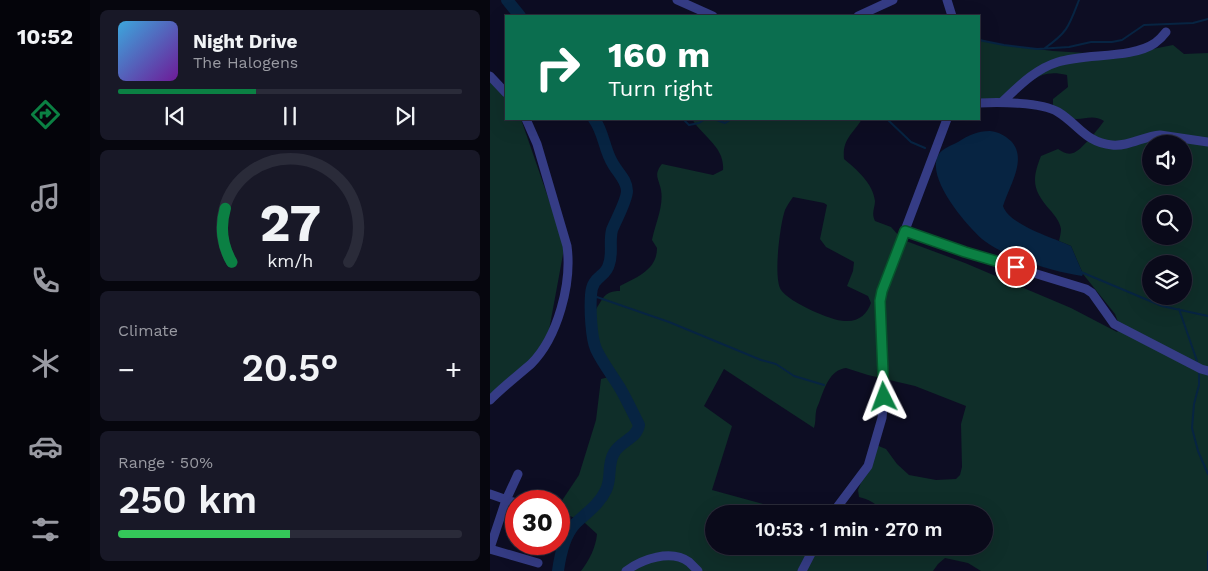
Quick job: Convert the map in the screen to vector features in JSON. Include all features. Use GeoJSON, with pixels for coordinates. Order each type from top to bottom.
{"type":"FeatureCollection","features":[{"type":"Feature","properties":{"kind":"street"},"geometry":{"type":"LineString","coordinates":[[677,0],[711,15]]}},
{"type":"Feature","properties":{"kind":"street"},"geometry":{"type":"LineString","coordinates":[[860,15],[893,0]]}},
{"type":"Feature","properties":{"kind":"street"},"geometry":{"type":"LineString","coordinates":[[947,0],[952,15]]}},
{"type":"Feature","properties":{"kind":"street"},"geometry":{"type":"LineString","coordinates":[[1002,102],[1022,83],[1050,65],[1084,56],[1134,51],[1157,42],[1166,32]]}},
{"type":"Feature","properties":{"kind":"street"},"geometry":{"type":"LineString","coordinates":[[490,76],[505,92]]}},
{"type":"Feature","properties":{"kind":"street"},"geometry":{"type":"LineString","coordinates":[[980,102],[1002,102],[1051,108],[1072,122],[1093,141],[1104,144],[1118,145],[1160,135],[1208,142]]}},
{"type":"Feature","properties":{"kind":"street"},"geometry":{"type":"LineString","coordinates":[[490,400],[532,363],[547,342],[558,319],[568,272],[569,258],[567,246],[537,144],[526,120]]}},
{"type":"Feature","properties":{"kind":"street"},"geometry":{"type":"LineString","coordinates":[[839,505],[868,466],[882,418],[884,397],[880,301],[882,291],[947,120]]}},
{"type":"Feature","properties":{"kind":"street"},"geometry":{"type":"LineString","coordinates":[[905,231],[965,252],[1086,289],[1092,293],[1117,326],[1208,371]]}},
{"type":"Feature","properties":{"kind":"street"},"geometry":{"type":"LineString","coordinates":[[511,490],[518,474]]}},
{"type":"Feature","properties":{"kind":"street"},"geometry":{"type":"LineString","coordinates":[[490,494],[505,500]]}},
{"type":"Feature","properties":{"kind":"street"},"geometry":{"type":"LineString","coordinates":[[505,503],[490,549],[538,563]]}},
{"type":"Feature","properties":{"kind":"street"},"geometry":{"type":"LineString","coordinates":[[802,571],[810,555]]}},
{"type":"Feature","properties":{"kind":"street"},"geometry":{"type":"LineString","coordinates":[[626,571],[651,559],[674,557],[689,562],[698,571]]}},
{"type":"Feature","properties":{"kind":"green space"},"geometry":{"type":"Polygon","coordinates":[[[980,39],[1003,45],[1102,54],[1127,54],[1173,45],[1184,54],[1208,53],[1208,571],[981,571],[968,563],[945,558],[933,571],[581,571],[592,554],[597,534],[585,523],[570,516],[569,490],[579,475],[596,420],[601,379],[609,377],[598,348],[593,316],[607,294],[620,291],[620,286],[645,272],[654,262],[657,248],[652,240],[662,196],[657,174],[662,164],[713,175],[723,170],[721,155],[693,120],[861,120],[846,142],[844,159],[863,177],[874,194],[873,213],[875,221],[891,227],[906,241],[965,263],[1071,308],[1117,332],[1120,327],[1115,314],[1083,274],[1071,246],[1059,241],[1060,224],[1040,197],[1035,179],[1041,156],[1058,149],[1071,154],[1090,139],[1104,121],[1095,118],[1070,118],[1053,106],[1053,99],[1068,87],[1067,75],[1057,73],[1042,75],[1007,96],[980,100],[980,39]],[[793,197],[785,210],[779,238],[777,263],[779,284],[785,295],[792,300],[830,318],[845,321],[858,319],[865,314],[871,303],[868,296],[847,286],[853,271],[854,262],[826,247],[820,239],[827,205],[793,197]],[[846,368],[836,372],[826,385],[816,409],[814,428],[724,369],[704,406],[732,426],[712,490],[766,505],[705,505],[705,555],[993,555],[993,505],[875,505],[859,497],[858,490],[876,445],[886,449],[897,464],[909,475],[936,480],[956,479],[960,475],[962,467],[961,424],[966,406],[915,386],[846,368]]]}},
{"type":"Feature","properties":{"kind":"green space"},"geometry":{"type":"Polygon","coordinates":[[[490,79],[505,96],[505,120],[521,120],[561,235],[564,249],[545,352],[490,399],[490,79]]]}},
{"type":"Feature","properties":{"kind":"water"},"geometry":{"type":"Polygon","coordinates":[[[990,131],[1001,134],[1011,141],[1016,148],[1018,156],[1016,173],[1003,206],[1007,213],[1023,225],[1071,246],[1083,274],[1082,276],[1030,263],[991,246],[966,223],[949,200],[937,175],[936,163],[940,152],[970,135],[990,131]]]}},
{"type":"Feature","properties":{"kind":"waterway"},"geometry":{"type":"LineString","coordinates":[[507,0],[519,15]]}},
{"type":"Feature","properties":{"kind":"waterway"},"geometry":{"type":"LineString","coordinates":[[1045,48],[1067,28],[1079,0]]}},
{"type":"Feature","properties":{"kind":"waterway"},"geometry":{"type":"LineString","coordinates":[[980,40],[1037,49],[1069,47],[1091,42],[1122,40],[1144,25],[1193,23],[1208,19]]}},
{"type":"Feature","properties":{"kind":"waterway"},"geometry":{"type":"LineString","coordinates":[[558,571],[561,553],[568,534],[603,495],[608,485],[614,453],[635,434],[639,425],[620,388],[598,354],[593,337],[591,323],[592,288],[596,280],[607,269],[611,256],[612,230],[627,195],[627,187],[624,180],[610,159],[595,120]]}},
{"type":"Feature","properties":{"kind":"waterway"},"geometry":{"type":"LineString","coordinates":[[684,120],[689,125],[704,120]]}},
{"type":"Feature","properties":{"kind":"waterway"},"geometry":{"type":"LineString","coordinates":[[717,120],[725,123],[730,120]]}},
{"type":"Feature","properties":{"kind":"waterway"},"geometry":{"type":"LineString","coordinates":[[888,120],[911,142],[925,148]]}},
{"type":"Feature","properties":{"kind":"waterway"},"geometry":{"type":"LineString","coordinates":[[1081,272],[1162,306],[1208,316]]}},
{"type":"Feature","properties":{"kind":"waterway"},"geometry":{"type":"LineString","coordinates":[[591,295],[669,322],[761,360],[776,364],[794,376],[824,385]]}},
{"type":"Feature","properties":{"kind":"waterway"},"geometry":{"type":"LineString","coordinates":[[1179,309],[1197,361]]}},
{"type":"Feature","properties":{"kind":"waterway"},"geometry":{"type":"LineString","coordinates":[[1199,373],[1199,385],[1194,404],[1192,428],[1198,451],[1208,474]]}},
{"type":"Feature","properties":{"kind":"waterway"},"geometry":{"type":"LineString","coordinates":[[1208,552],[1208,571]]}},
{"type":"Feature","properties":{"kind":"route"},"geometry":{"type":"LineString","coordinates":[[884,397],[880,301],[888,273],[905,231],[1016,267]]}}]}
